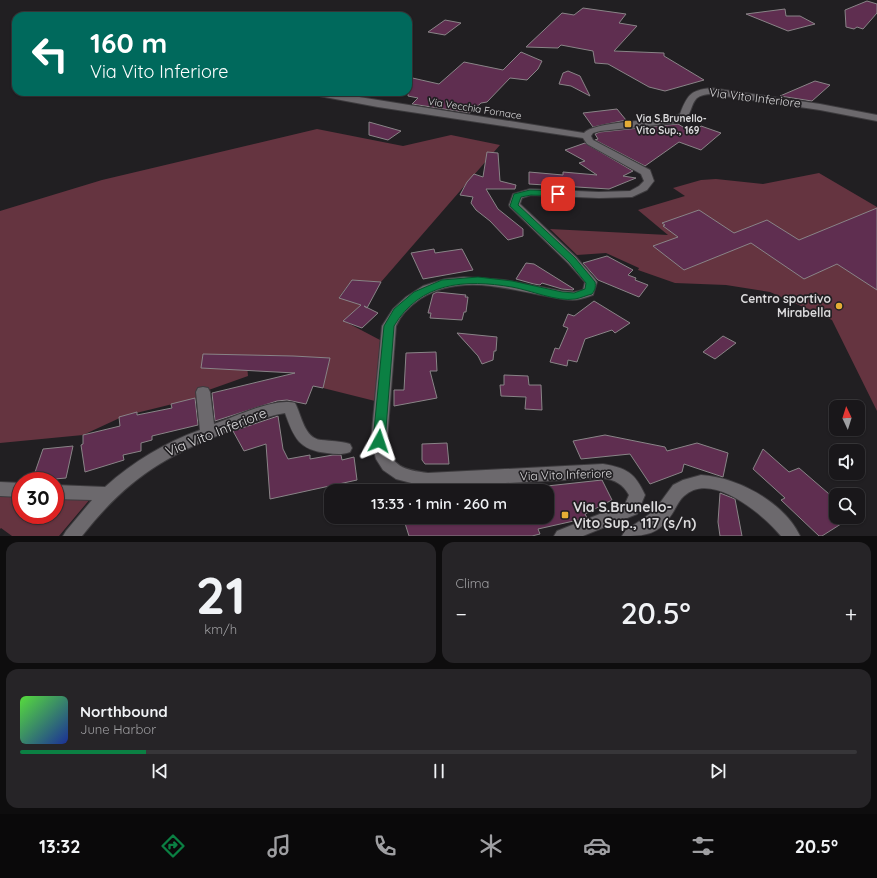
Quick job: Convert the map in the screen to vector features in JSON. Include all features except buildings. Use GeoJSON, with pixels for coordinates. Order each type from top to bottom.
{"type":"FeatureCollection","features":[{"type":"Feature","properties":{"kind":"street","name":"Via Vito Inferiore"},"geometry":{"type":"LineString","coordinates":[[572,535],[631,509],[637,495],[632,483],[619,473],[603,471],[441,480],[404,476],[387,465],[382,457],[379,441],[389,326],[398,312],[417,294],[442,283],[478,280],[512,284],[562,295],[574,296],[589,292],[591,287],[590,282],[572,260],[514,206],[517,196],[530,192],[599,195],[632,194],[643,188],[649,181],[646,172],[590,142],[586,136],[590,131],[599,128],[673,121],[684,116],[692,96],[697,92],[732,93],[877,118]]}},
{"type":"Feature","properties":{"kind":"street","name":"Via Vecchia Fornace"},"geometry":{"type":"LineString","coordinates":[[335,96],[586,136]]}},
{"type":"Feature","properties":{"kind":"street"},"geometry":{"type":"LineString","coordinates":[[202,392],[208,433]]}},
{"type":"Feature","properties":{"kind":"street","name":"Via Vito Inferiore"},"geometry":{"type":"LineString","coordinates":[[72,536],[110,494],[138,469],[158,455],[177,445],[272,408],[290,407],[300,432],[306,442],[318,447],[344,448]]}},
{"type":"Feature","properties":{"kind":"street"},"geometry":{"type":"LineString","coordinates":[[631,536],[650,524],[664,512],[671,500],[680,490],[698,482],[719,484],[739,490],[768,510],[791,536]]}},
{"type":"Feature","properties":{"kind":"street"},"geometry":{"type":"LineString","coordinates":[[0,489],[12,490]]}},
{"type":"Feature","properties":{"kind":"street"},"geometry":{"type":"LineString","coordinates":[[64,492],[110,494]]}},
{"type":"Feature","properties":{"kind":"shaded area"},"geometry":{"type":"Polygon","coordinates":[[[317,129],[403,146],[451,135],[500,145],[381,282],[352,280],[339,297],[361,305],[344,321],[380,340],[375,401],[323,388],[330,358],[261,355],[247,365],[248,376],[203,392],[197,398],[124,416],[83,435],[0,443],[0,211],[102,180],[317,129]]]}},
{"type":"Feature","properties":{"kind":"shaded area","name":"Centro sportivo Mirabella"},"geometry":{"type":"Polygon","coordinates":[[[819,173],[877,207],[877,411],[832,320],[770,292],[726,285],[675,283],[638,270],[639,268],[606,253],[577,255],[550,229],[668,235],[638,210],[685,196],[673,188],[701,180],[716,179],[763,184],[819,173]]]}},
{"type":"Feature","properties":{"kind":"shaded area"},"geometry":{"type":"Polygon","coordinates":[[[0,485],[12,486],[12,524],[64,524],[64,490],[96,492],[59,536],[12,536],[1,528],[0,529],[0,485]]]}},
{"type":"Feature","properties":{"kind":"place","name":"Via S.Brunello- Vito Sup., 169"},"geometry":{"type":"Point","coordinates":[628,124]}},
{"type":"Feature","properties":{"kind":"place","name":"Centro sportivo Mirabella"},"geometry":{"type":"Point","coordinates":[839,306]}},
{"type":"Feature","properties":{"kind":"place","name":"Via S.Brunello- Vito Sup., 117 (s/n)"},"geometry":{"type":"Point","coordinates":[565,515]}},
{"type":"Feature","properties":{"kind":"route"},"geometry":{"type":"LineString","coordinates":[[379,441],[389,326],[398,312],[417,294],[432,286],[442,283],[466,280],[512,284],[562,295],[574,296],[583,295],[589,292],[591,287],[588,278],[572,260],[514,206],[517,196],[530,192],[558,194]]}}]}
